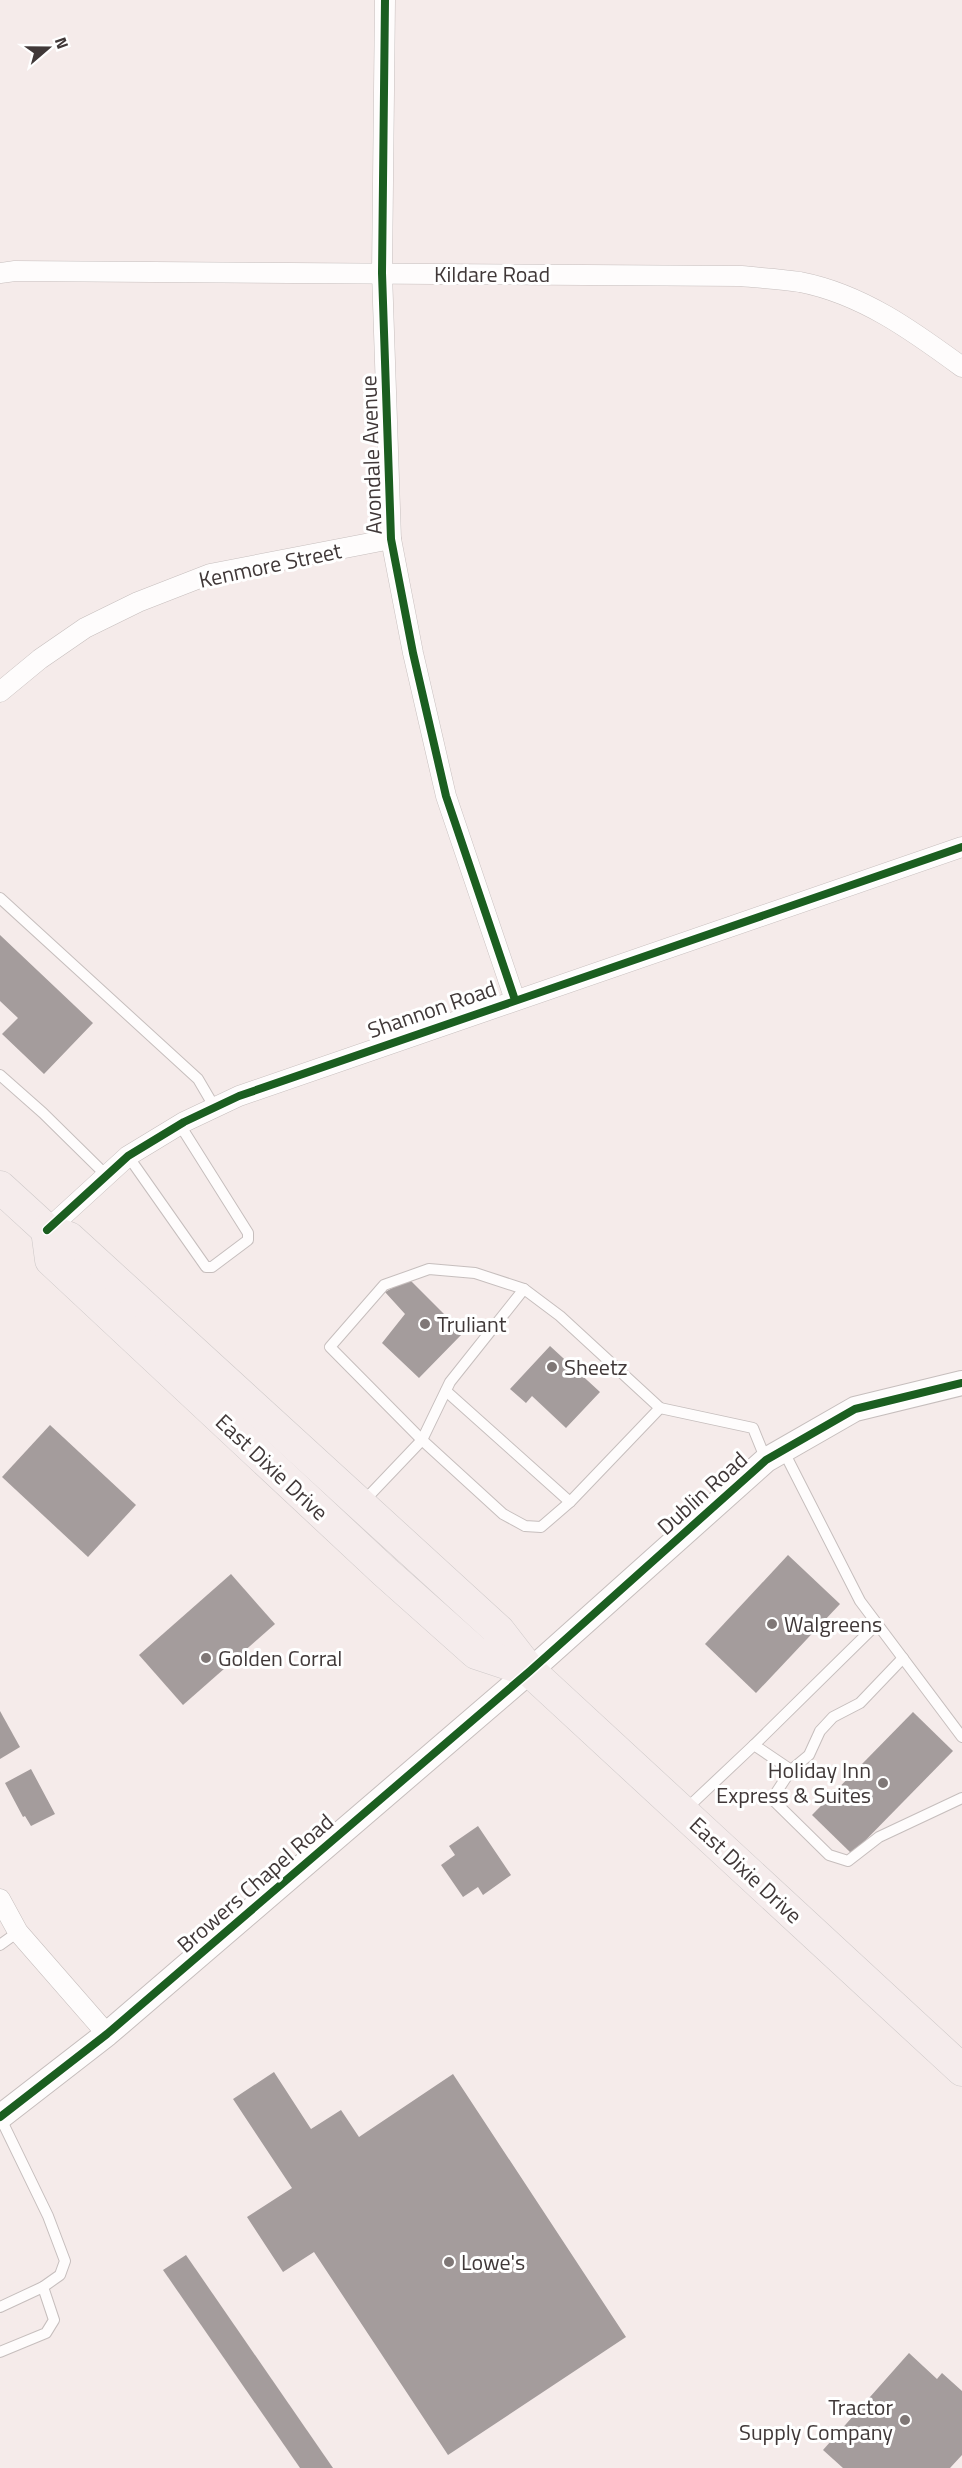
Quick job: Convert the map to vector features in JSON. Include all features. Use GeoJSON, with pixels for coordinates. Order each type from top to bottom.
{"type":"FeatureCollection","features":[{"type":"Feature","properties":{"kind":"main road","name":"East Dixie Drive"},"geometry":{"type":"LineString","coordinates":[[0,1187],[47,1230],[69,1238],[362,1504],[499,1631],[530,1671],[962,2070]]}},
{"type":"Feature","properties":{"kind":"main road","name":"East Dixie Drive"},"geometry":{"type":"LineString","coordinates":[[47,1230],[51,1260],[385,1572],[476,1653],[530,1671]]}},
{"type":"Feature","properties":{"kind":"street","name":"Avondale Avenue"},"geometry":{"type":"LineString","coordinates":[[384,0],[382,273],[391,539],[413,652],[446,796],[515,1000]]}},
{"type":"Feature","properties":{"kind":"street","name":"Kildare Road"},"geometry":{"type":"LineString","coordinates":[[0,273],[15,271],[741,276],[801,282],[874,308],[916,333],[962,367]]}},
{"type":"Feature","properties":{"kind":"street","name":"Kenmore Street"},"geometry":{"type":"LineString","coordinates":[[0,692],[40,659],[85,628],[148,598],[210,574],[391,539]]}},
{"type":"Feature","properties":{"kind":"street","name":"Shannon Road"},"geometry":{"type":"LineString","coordinates":[[47,1230],[128,1156],[180,1125],[215,1108],[310,1071],[962,847]]}},
{"type":"Feature","properties":{"kind":"street","name":"Dublin Road"},"geometry":{"type":"LineString","coordinates":[[530,1671],[774,1455],[855,1409],[962,1383]]}},
{"type":"Feature","properties":{"kind":"street","name":"Browers Chapel Road"},"geometry":{"type":"LineString","coordinates":[[0,2117],[107,2034],[530,1671]]}},
{"type":"Feature","properties":{"kind":"street"},"geometry":{"type":"LineString","coordinates":[[0,1899],[18,1932],[107,2034]]}},
{"type":"Feature","properties":{"kind":"lane"},"geometry":{"type":"LineString","coordinates":[[0,898],[198,1078],[215,1108]]}},
{"type":"Feature","properties":{"kind":"lane"},"geometry":{"type":"LineString","coordinates":[[0,1075],[43,1113],[107,1176]]}},
{"type":"Feature","properties":{"kind":"lane"},"geometry":{"type":"LineString","coordinates":[[128,1156],[206,1267],[212,1267],[248,1240],[248,1233],[180,1125]]}},
{"type":"Feature","properties":{"kind":"lane"},"geometry":{"type":"LineString","coordinates":[[660,1408],[570,1502],[541,1527],[525,1526],[503,1514],[422,1440],[330,1347],[384,1285],[429,1269],[475,1273],[524,1289],[560,1316],[660,1408],[753,1428],[774,1455],[860,1601],[962,1737]]}},
{"type":"Feature","properties":{"kind":"lane"},"geometry":{"type":"LineString","coordinates":[[362,1504],[422,1440],[446,1391],[524,1289]]}},
{"type":"Feature","properties":{"kind":"lane"},"geometry":{"type":"LineString","coordinates":[[446,1391],[570,1502]]}},
{"type":"Feature","properties":{"kind":"lane"},"geometry":{"type":"LineString","coordinates":[[683,1812],[877,1624]]}},
{"type":"Feature","properties":{"kind":"lane"},"geometry":{"type":"LineString","coordinates":[[903,1658],[860,1703],[833,1717],[820,1731],[808,1755],[791,1770],[772,1799],[829,1855],[848,1861],[879,1837],[962,1798]]}},
{"type":"Feature","properties":{"kind":"lane"},"geometry":{"type":"LineString","coordinates":[[754,1745],[791,1770]]}},
{"type":"Feature","properties":{"kind":"lane"},"geometry":{"type":"LineString","coordinates":[[0,1945],[18,1932]]}},
{"type":"Feature","properties":{"kind":"lane"},"geometry":{"type":"LineString","coordinates":[[0,2117],[48,2216],[65,2261],[60,2275],[44,2287],[0,2307]]}},
{"type":"Feature","properties":{"kind":"lane"},"geometry":{"type":"LineString","coordinates":[[0,2352],[46,2333],[54,2320],[44,2287]]}},
{"type":"Feature","properties":{"kind":"building"},"geometry":{"type":"Polygon","coordinates":[[[0,935],[93,1023],[44,1074],[2,1034],[18,1018],[0,1001],[0,935]]]}},
{"type":"Feature","properties":{"kind":"building","name":"Truliant"},"geometry":{"type":"Polygon","coordinates":[[[409,1279],[463,1333],[419,1378],[382,1343],[405,1314],[385,1292],[409,1279]]]}},
{"type":"Feature","properties":{"kind":"building","name":"Sheetz"},"geometry":{"type":"Polygon","coordinates":[[[550,1346],[600,1392],[566,1428],[532,1396],[526,1403],[510,1389],[550,1346]]]}},
{"type":"Feature","properties":{"kind":"building"},"geometry":{"type":"Polygon","coordinates":[[[50,1425],[136,1505],[88,1557],[2,1477],[50,1425]]]}},
{"type":"Feature","properties":{"kind":"building","name":"Walgreens"},"geometry":{"type":"Polygon","coordinates":[[[788,1555],[840,1604],[756,1693],[705,1644],[788,1555]]]}},
{"type":"Feature","properties":{"kind":"building"},"geometry":{"type":"Polygon","coordinates":[[[231,1574],[275,1624],[183,1705],[139,1655],[231,1574]]]}},
{"type":"Feature","properties":{"kind":"building"},"geometry":{"type":"Polygon","coordinates":[[[0,1711],[20,1747],[0,1759],[0,1711]]]}},
{"type":"Feature","properties":{"kind":"building","name":"Holiday Inn Express & Suites"},"geometry":{"type":"Polygon","coordinates":[[[913,1712],[953,1751],[852,1854],[812,1815],[913,1712]]]}},
{"type":"Feature","properties":{"kind":"building"},"geometry":{"type":"Polygon","coordinates":[[[31,1769],[55,1814],[31,1826],[25,1816],[23,1817],[5,1783],[31,1769]]]}},
{"type":"Feature","properties":{"kind":"building"},"geometry":{"type":"Polygon","coordinates":[[[478,1826],[511,1875],[483,1895],[478,1887],[463,1897],[441,1865],[455,1855],[449,1846],[478,1826]]]}},
{"type":"Feature","properties":{"kind":"building","name":"Lowe's"},"geometry":{"type":"Polygon","coordinates":[[[274,2072],[311,2129],[341,2110],[359,2137],[453,2074],[626,2337],[448,2455],[314,2252],[283,2272],[247,2217],[292,2188],[233,2099],[274,2072]]]}},
{"type":"Feature","properties":{"kind":"building"},"geometry":{"type":"Polygon","coordinates":[[[186,2255],[333,2468],[300,2468],[163,2270],[186,2255]]]}},
{"type":"Feature","properties":{"kind":"building","name":"Tractor Supply Company"},"geometry":{"type":"Polygon","coordinates":[[[909,2353],[937,2379],[942,2373],[962,2391],[962,2455],[950,2468],[843,2468],[823,2450],[909,2353]]]}},
{"type":"Feature","properties":{"kind":"cycle path"},"geometry":{"type":"LineString","coordinates":[[385,0],[382,273],[391,539],[413,653],[446,796],[515,1000]]}},
{"type":"Feature","properties":{"kind":"cycle path"},"geometry":{"type":"LineString","coordinates":[[47,1230],[128,1156],[184,1122],[239,1096],[962,847]]}},
{"type":"Feature","properties":{"kind":"cycle path"},"geometry":{"type":"LineString","coordinates":[[0,2117],[107,2034],[530,1671],[766,1460],[855,1409],[962,1383]]}},
{"type":"Feature","properties":{"kind":"place","name":"Truliant"},"geometry":{"type":"Point","coordinates":[425,1324]}},
{"type":"Feature","properties":{"kind":"place","name":"Sheetz"},"geometry":{"type":"Point","coordinates":[552,1367]}},
{"type":"Feature","properties":{"kind":"place","name":"Walgreens"},"geometry":{"type":"Point","coordinates":[772,1624]}},
{"type":"Feature","properties":{"kind":"place","name":"Golden Corral"},"geometry":{"type":"Point","coordinates":[206,1658]}},
{"type":"Feature","properties":{"kind":"place","name":"Holiday Inn Express & Suites"},"geometry":{"type":"Point","coordinates":[883,1783]}},
{"type":"Feature","properties":{"kind":"place","name":"Lowe's"},"geometry":{"type":"Point","coordinates":[449,2262]}},
{"type":"Feature","properties":{"kind":"place","name":"Tractor Supply Company"},"geometry":{"type":"Point","coordinates":[905,2420]}}]}
